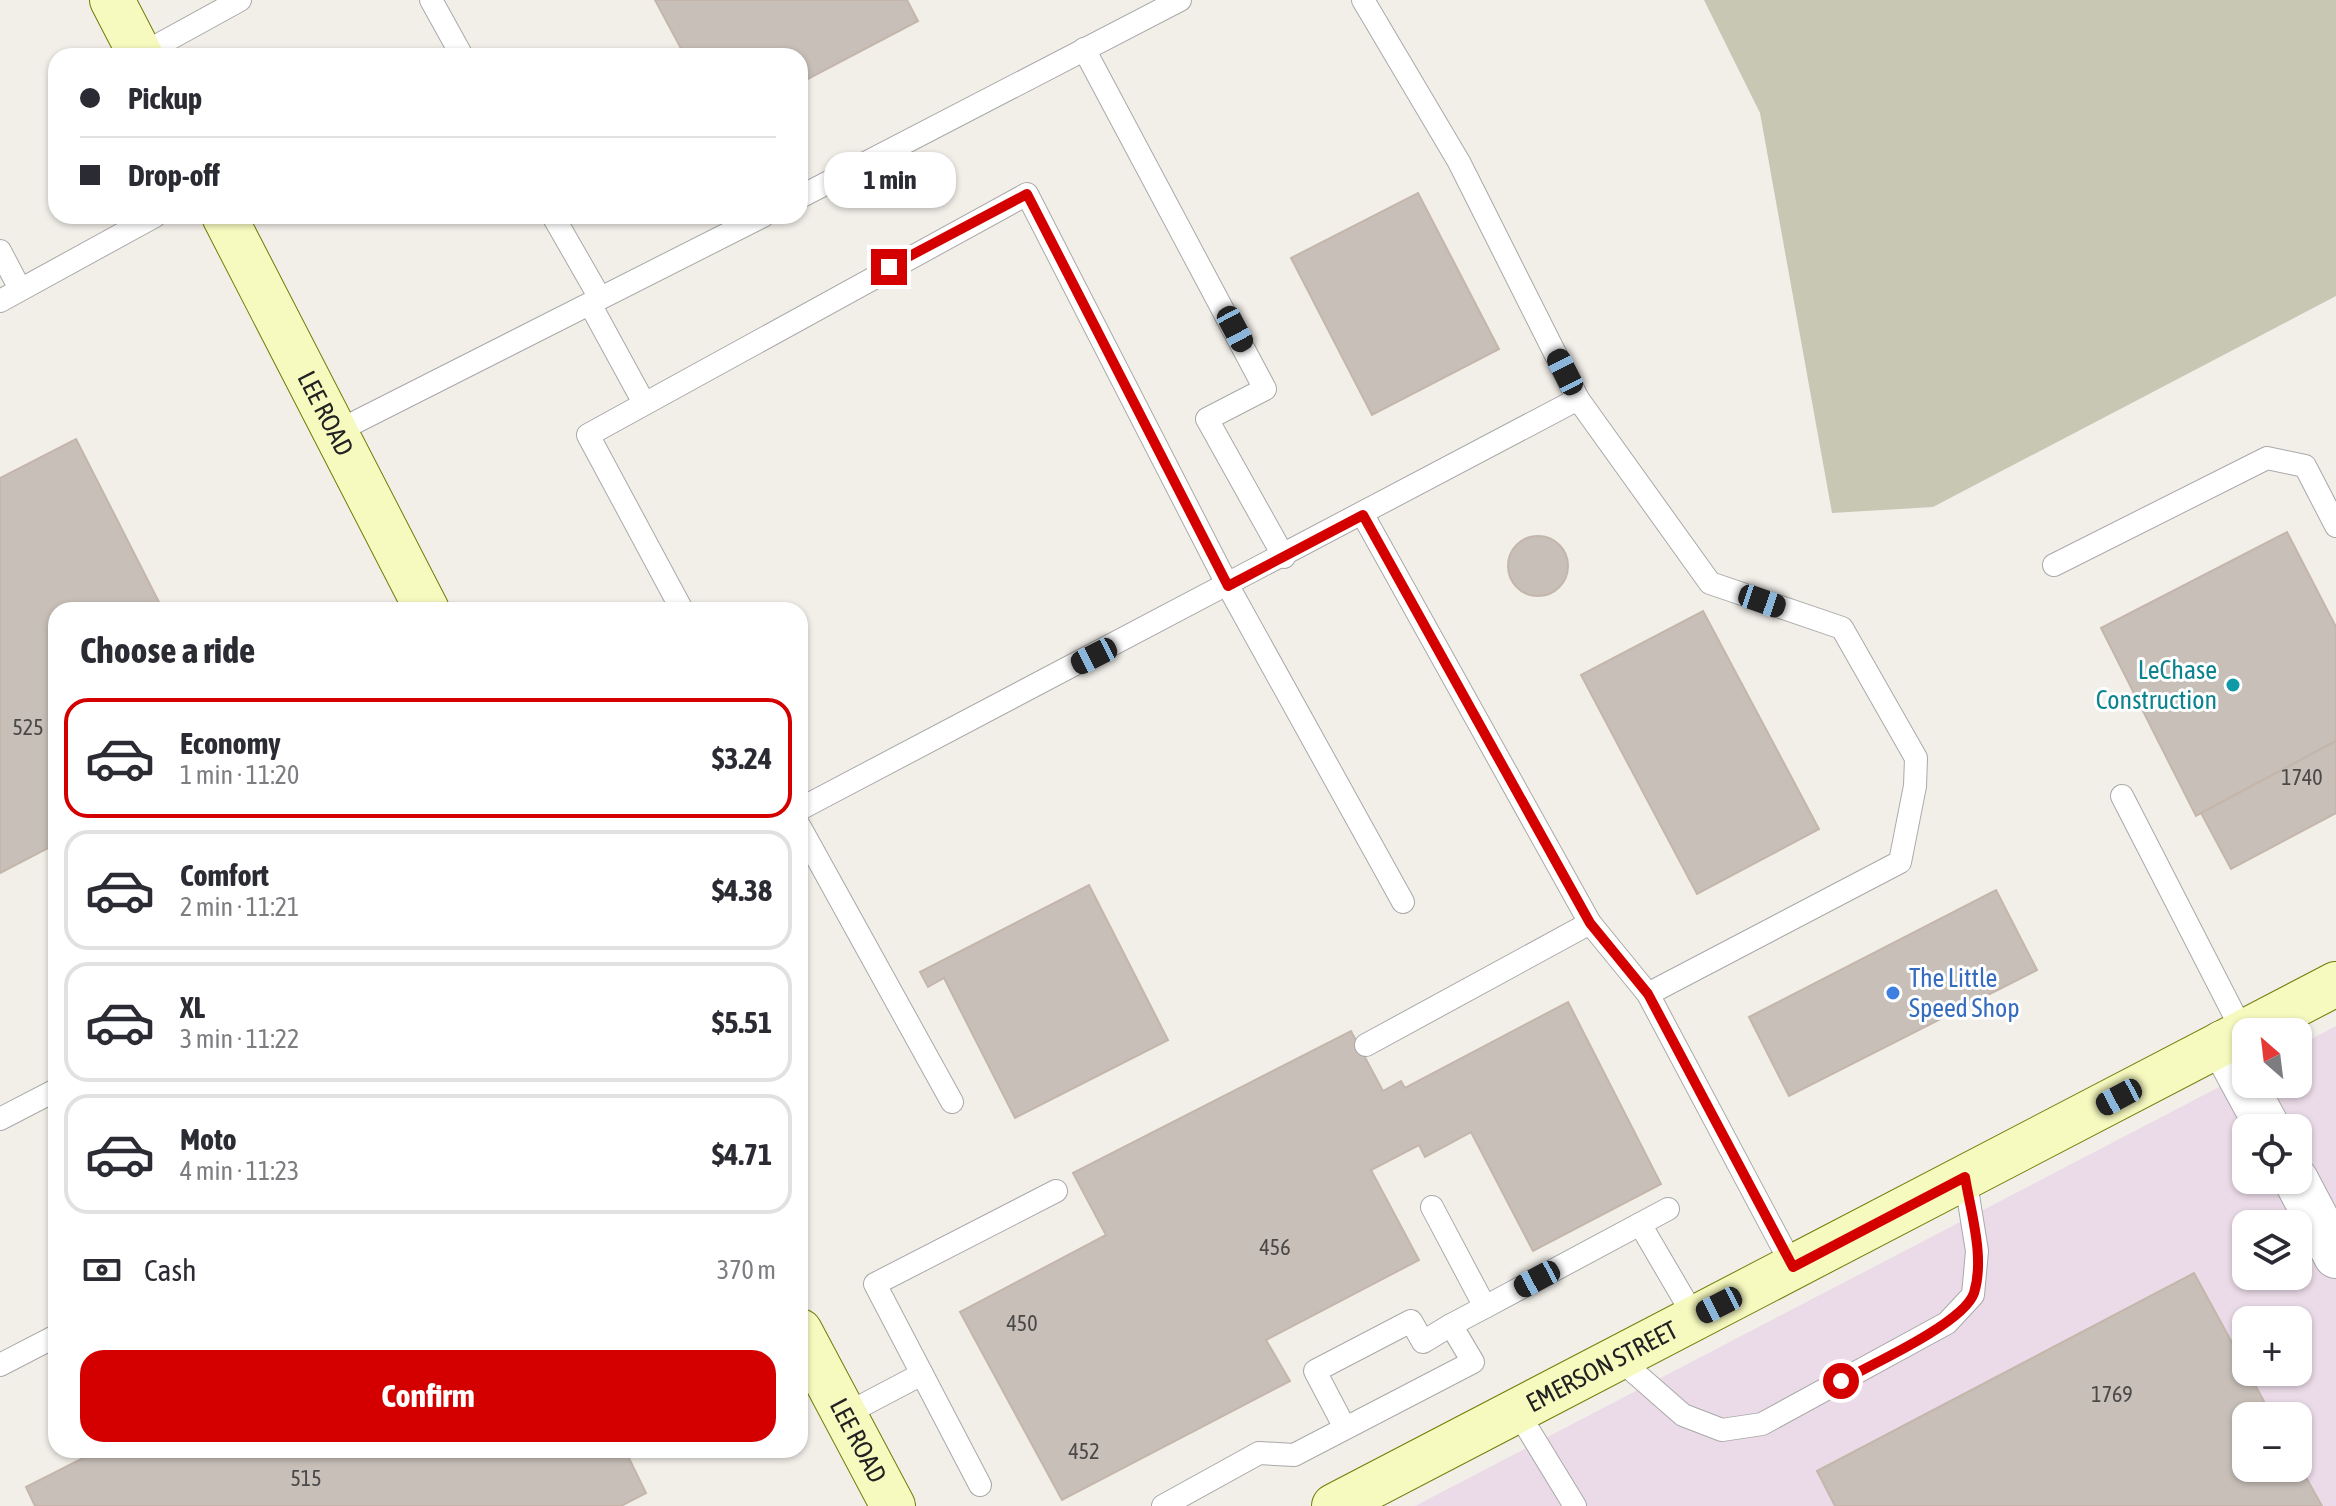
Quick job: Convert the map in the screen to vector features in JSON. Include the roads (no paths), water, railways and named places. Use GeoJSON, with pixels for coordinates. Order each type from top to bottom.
{"type":"FeatureCollection","features":[{"type":"Feature","properties":{"kind":"street"},"geometry":{"type":"LineString","coordinates":[[112,0],[137,48]]}},
{"type":"Feature","properties":{"kind":"street","name":"LEE ROAD"},"geometry":{"type":"LineString","coordinates":[[228,224],[423,602]]}},
{"type":"Feature","properties":{"kind":"street","name":"EMERSON STREET"},"geometry":{"type":"LineString","coordinates":[[2270,1018],[2336,984]]}},
{"type":"Feature","properties":{"kind":"street","name":"EMERSON STREET"},"geometry":{"type":"LineString","coordinates":[[1334,1506],[2232,1038]]}},
{"type":"Feature","properties":{"kind":"street"},"geometry":{"type":"LineString","coordinates":[[2303,1194],[2336,1256]]}},
{"type":"Feature","properties":{"kind":"street","name":"LEE ROAD"},"geometry":{"type":"LineString","coordinates":[[808,1346],[893,1506]]}},
{"type":"Feature","properties":{"kind":"lane"},"geometry":{"type":"LineString","coordinates":[[154,48],[240,0]]}},
{"type":"Feature","properties":{"kind":"lane"},"geometry":{"type":"LineString","coordinates":[[431,0],[458,48]]}},
{"type":"Feature","properties":{"kind":"lane"},"geometry":{"type":"LineString","coordinates":[[808,193],[1180,0]]}},
{"type":"Feature","properties":{"kind":"lane"},"geometry":{"type":"LineString","coordinates":[[1363,0],[1459,162],[1578,399],[1710,583],[1842,628],[1916,758],[1915,786],[1900,862],[1648,994]]}},
{"type":"Feature","properties":{"kind":"lane"},"geometry":{"type":"LineString","coordinates":[[1084,49],[1265,389],[1207,419],[1284,557]]}},
{"type":"Feature","properties":{"kind":"lane"},"geometry":{"type":"LineString","coordinates":[[678,602],[588,435],[1027,194],[1228,586],[1403,902]]}},
{"type":"Feature","properties":{"kind":"lane"},"geometry":{"type":"LineString","coordinates":[[0,301],[140,224]]}},
{"type":"Feature","properties":{"kind":"lane"},"geometry":{"type":"LineString","coordinates":[[557,224],[644,403]]}},
{"type":"Feature","properties":{"kind":"lane"},"geometry":{"type":"LineString","coordinates":[[336,432],[747,224]]}},
{"type":"Feature","properties":{"kind":"lane"},"geometry":{"type":"LineString","coordinates":[[0,251],[20,289]]}},
{"type":"Feature","properties":{"kind":"lane"},"geometry":{"type":"LineString","coordinates":[[808,805],[1284,557],[1578,399]]}},
{"type":"Feature","properties":{"kind":"lane"},"geometry":{"type":"LineString","coordinates":[[2054,565],[2267,458],[2305,466],[2336,526]]}},
{"type":"Feature","properties":{"kind":"lane"},"geometry":{"type":"LineString","coordinates":[[1363,515],[1590,923],[1648,994],[1793,1267]]}},
{"type":"Feature","properties":{"kind":"lane"},"geometry":{"type":"LineString","coordinates":[[2122,796],[2232,1035]]}},
{"type":"Feature","properties":{"kind":"lane"},"geometry":{"type":"LineString","coordinates":[[808,841],[952,1102]]}},
{"type":"Feature","properties":{"kind":"lane"},"geometry":{"type":"LineString","coordinates":[[1366,1045],[1590,923]]}},
{"type":"Feature","properties":{"kind":"lane"},"geometry":{"type":"LineString","coordinates":[[0,1119],[48,1094]]}},
{"type":"Feature","properties":{"kind":"lane"},"geometry":{"type":"LineString","coordinates":[[1618,1358],[1683,1415],[1722,1430],[1762,1424],[1947,1323],[1973,1295],[1977,1251],[1965,1177]]}},
{"type":"Feature","properties":{"kind":"lane"},"geometry":{"type":"LineString","coordinates":[[980,1485],[875,1284],[1056,1191]]}},
{"type":"Feature","properties":{"kind":"lane"},"geometry":{"type":"LineString","coordinates":[[1432,1207],[1485,1307]]}},
{"type":"Feature","properties":{"kind":"lane"},"geometry":{"type":"LineString","coordinates":[[1345,1428],[1315,1371],[1411,1321],[1423,1342],[1668,1209]]}},
{"type":"Feature","properties":{"kind":"lane"},"geometry":{"type":"LineString","coordinates":[[1640,1224],[1695,1318]]}},
{"type":"Feature","properties":{"kind":"lane"},"geometry":{"type":"LineString","coordinates":[[1163,1506],[1259,1453],[1294,1455],[1473,1362],[1451,1325]]}},
{"type":"Feature","properties":{"kind":"lane"},"geometry":{"type":"LineString","coordinates":[[0,1365],[48,1340]]}},
{"type":"Feature","properties":{"kind":"lane"},"geometry":{"type":"LineString","coordinates":[[844,1415],[922,1374]]}},
{"type":"Feature","properties":{"kind":"lane"},"geometry":{"type":"LineString","coordinates":[[1517,1411],[1575,1506]]}},
{"type":"Feature","properties":{"kind":"place","name":"LeChase Construction"},"geometry":{"type":"Point","coordinates":[2233,685]}},
{"type":"Feature","properties":{"kind":"place","name":"The Little Speed Shop"},"geometry":{"type":"Point","coordinates":[1893,993]}}]}
